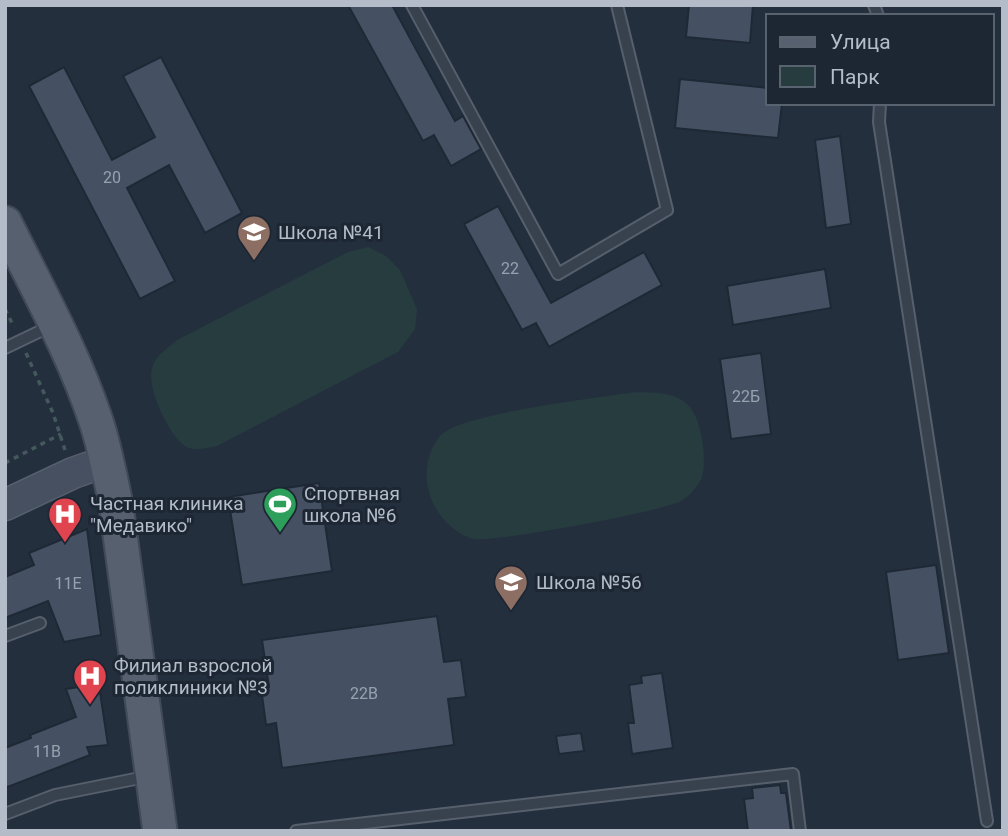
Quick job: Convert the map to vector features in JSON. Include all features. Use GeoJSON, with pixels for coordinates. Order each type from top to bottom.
{"type":"FeatureCollection","features":[{"type":"Feature","properties":{"kind":"main road"},"geometry":{"type":"LineString","coordinates":[[6,227],[72,360],[107,461],[116,505],[160,831]]}},
{"type":"Feature","properties":{"kind":"street"},"geometry":{"type":"LineString","coordinates":[[5,505],[73,473],[107,461]]}},
{"type":"Feature","properties":{"kind":"lane"},"geometry":{"type":"LineString","coordinates":[[412,5],[558,274],[667,210],[618,5]]}},
{"type":"Feature","properties":{"kind":"lane"},"geometry":{"type":"LineString","coordinates":[[880,105],[879,122],[987,821]]}},
{"type":"Feature","properties":{"kind":"lane"},"geometry":{"type":"LineString","coordinates":[[5,348],[55,324]]}},
{"type":"Feature","properties":{"kind":"lane"},"geometry":{"type":"LineString","coordinates":[[5,636],[40,623]]}},
{"type":"Feature","properties":{"kind":"lane"},"geometry":{"type":"LineString","coordinates":[[296,831],[361,827],[793,774],[800,831]]}},
{"type":"Feature","properties":{"kind":"lane"},"geometry":{"type":"LineString","coordinates":[[5,814],[55,795],[152,776]]}},
{"type":"Feature","properties":{"kind":"path"},"geometry":{"type":"LineString","coordinates":[[5,309],[19,338]]}},
{"type":"Feature","properties":{"kind":"path"},"geometry":{"type":"LineString","coordinates":[[24,350],[61,434],[73,473]]}},
{"type":"Feature","properties":{"kind":"path"},"geometry":{"type":"LineString","coordinates":[[5,463],[61,434]]}},
{"type":"Feature","properties":{"kind":"green space"},"geometry":{"type":"Polygon","coordinates":[[[368,247],[386,256],[400,270],[417,309],[415,329],[398,352],[217,446],[193,449],[179,441],[160,410],[152,387],[152,368],[162,352],[177,340],[348,252],[368,247]]]}},
{"type":"Feature","properties":{"kind":"green space"},"geometry":{"type":"Polygon","coordinates":[[[635,392],[671,395],[684,401],[693,412],[702,440],[704,461],[699,483],[684,499],[668,506],[613,518],[487,539],[474,539],[461,534],[435,507],[427,485],[427,467],[435,443],[440,436],[453,428],[501,414],[635,392]]]}},
{"type":"Feature","properties":{"kind":"building"},"geometry":{"type":"Polygon","coordinates":[[[348,5],[392,5],[455,121],[463,116],[481,149],[451,166],[434,135],[423,141],[348,5]]]}},
{"type":"Feature","properties":{"kind":"building"},"geometry":{"type":"Polygon","coordinates":[[[689,5],[753,5],[750,43],[686,37],[689,5]]]}},
{"type":"Feature","properties":{"kind":"building"},"geometry":{"type":"Polygon","coordinates":[[[161,57],[242,213],[205,233],[169,165],[127,188],[175,281],[140,299],[29,86],[64,67],[112,160],[155,137],[123,76],[161,57]]]}},
{"type":"Feature","properties":{"kind":"building"},"geometry":{"type":"Polygon","coordinates":[[[680,79],[766,88],[766,105],[782,105],[778,138],[675,128],[680,79]]]}},
{"type":"Feature","properties":{"kind":"building"},"geometry":{"type":"Polygon","coordinates":[[[840,136],[851,224],[826,228],[815,140],[840,136]]]}},
{"type":"Feature","properties":{"kind":"building"},"geometry":{"type":"Polygon","coordinates":[[[498,206],[551,303],[644,252],[662,285],[549,347],[536,323],[522,330],[464,224],[498,206]]]}},
{"type":"Feature","properties":{"kind":"building"},"geometry":{"type":"Polygon","coordinates":[[[825,269],[831,308],[733,325],[727,286],[825,269]]]}},
{"type":"Feature","properties":{"kind":"building"},"geometry":{"type":"Polygon","coordinates":[[[761,353],[771,434],[731,439],[720,359],[761,353]]]}},
{"type":"Feature","properties":{"kind":"building","name":"Спортвная школа №6"},"geometry":{"type":"Polygon","coordinates":[[[319,483],[332,571],[242,585],[228,497],[319,483]]]}},
{"type":"Feature","properties":{"kind":"building"},"geometry":{"type":"Polygon","coordinates":[[[87,529],[101,635],[64,642],[48,601],[5,618],[5,577],[34,565],[29,553],[87,529]]]}},
{"type":"Feature","properties":{"kind":"building"},"geometry":{"type":"Polygon","coordinates":[[[936,565],[949,653],[898,660],[886,572],[936,565]]]}},
{"type":"Feature","properties":{"kind":"building"},"geometry":{"type":"Polygon","coordinates":[[[437,616],[444,662],[461,660],[466,697],[448,699],[454,745],[282,768],[276,723],[266,725],[261,688],[269,687],[262,640],[437,616]]]}},
{"type":"Feature","properties":{"kind":"building"},"geometry":{"type":"Polygon","coordinates":[[[662,673],[673,748],[632,754],[628,723],[634,723],[629,685],[642,683],[641,676],[662,673]]]}},
{"type":"Feature","properties":{"kind":"building"},"geometry":{"type":"Polygon","coordinates":[[[92,685],[93,694],[100,692],[108,745],[87,747],[90,755],[5,788],[5,748],[76,717],[66,689],[92,685]]]}},
{"type":"Feature","properties":{"kind":"building"},"geometry":{"type":"Polygon","coordinates":[[[581,733],[584,751],[559,754],[556,736],[581,733]]]}},
{"type":"Feature","properties":{"kind":"building"},"geometry":{"type":"Polygon","coordinates":[[[780,785],[781,793],[786,793],[791,831],[748,831],[744,799],[753,798],[752,788],[780,785]]]}},
{"type":"Feature","properties":{"kind":"place","name":"Школа №41"},"geometry":{"type":"Point","coordinates":[254,262]}},
{"type":"Feature","properties":{"kind":"place","name":"Спортвная школа №6"},"geometry":{"type":"Point","coordinates":[280,534]}},
{"type":"Feature","properties":{"kind":"place","name":"Частная клиника \"Медавико\""},"geometry":{"type":"Point","coordinates":[65,544]}},
{"type":"Feature","properties":{"kind":"place","name":"Школа №56"},"geometry":{"type":"Point","coordinates":[511,612]}},
{"type":"Feature","properties":{"kind":"place","name":"Филиал взрослой поликлиники №3"},"geometry":{"type":"Point","coordinates":[90,706]}}]}
